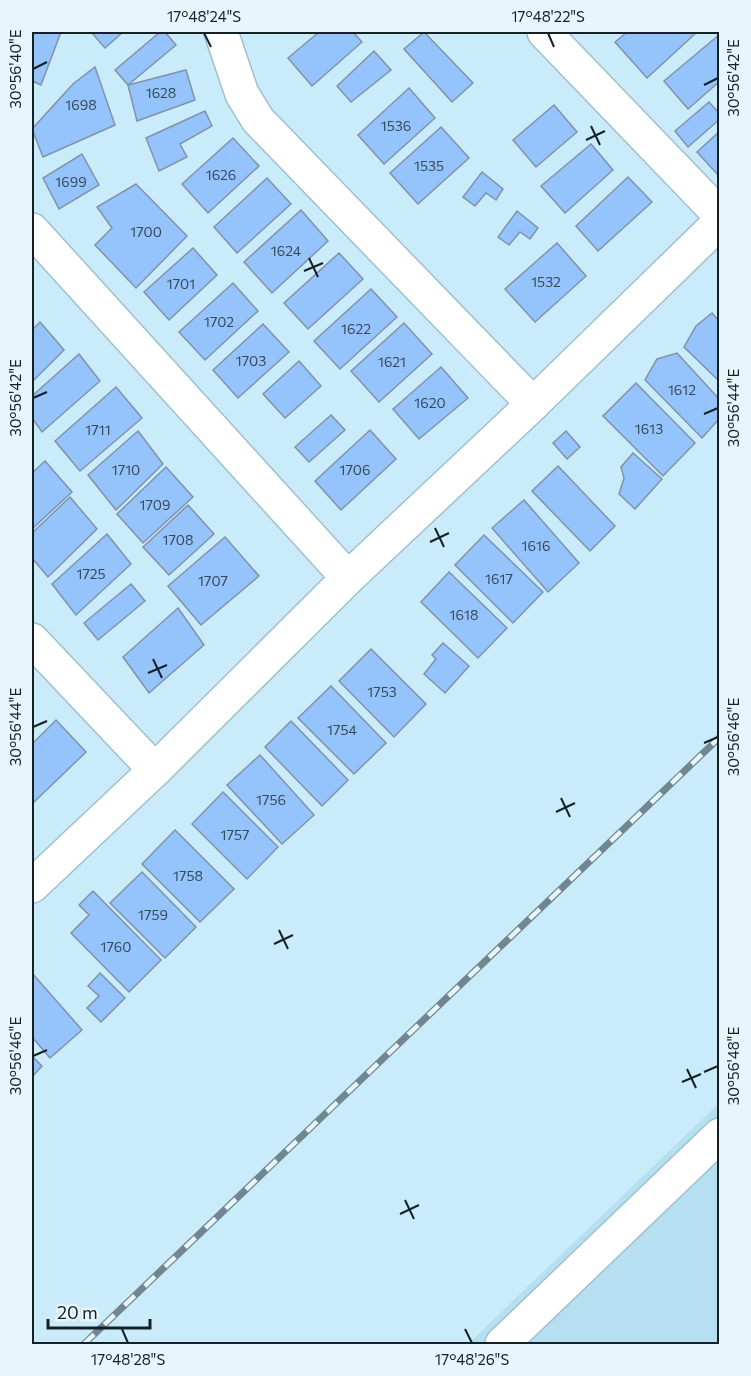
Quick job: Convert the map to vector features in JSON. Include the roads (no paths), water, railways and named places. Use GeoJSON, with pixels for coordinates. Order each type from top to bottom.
{"type":"FeatureCollection","features":[{"type":"Feature","properties":{"kind":"street"},"geometry":{"type":"LineString","coordinates":[[221,32],[242,94],[258,120],[533,404]]}},
{"type":"Feature","properties":{"kind":"street"},"geometry":{"type":"LineString","coordinates":[[544,32],[720,215]]}},
{"type":"Feature","properties":{"kind":"street"},"geometry":{"type":"LineString","coordinates":[[32,886],[155,770],[348,578],[533,404],[720,222]]}},
{"type":"Feature","properties":{"kind":"street"},"geometry":{"type":"LineString","coordinates":[[32,230],[348,578]]}},
{"type":"Feature","properties":{"kind":"street"},"geometry":{"type":"LineString","coordinates":[[32,640],[155,770]]}},
{"type":"Feature","properties":{"kind":"street"},"geometry":{"type":"LineString","coordinates":[[501,1344],[720,1135]]}},
{"type":"Feature","properties":{"kind":"railway"},"geometry":{"type":"LineString","coordinates":[[84,1344],[720,737]]}}]}
